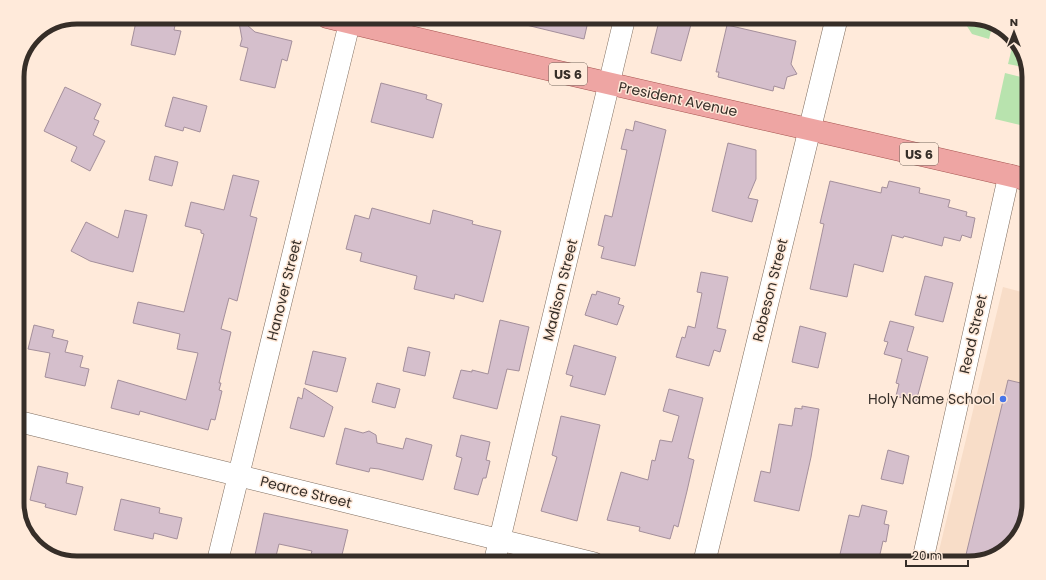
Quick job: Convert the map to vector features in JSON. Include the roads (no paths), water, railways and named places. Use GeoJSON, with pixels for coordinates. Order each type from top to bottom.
{"type":"FeatureCollection","features":[{"type":"Feature","properties":{"kind":"main road","name":"President Avenue"},"geometry":{"type":"LineString","coordinates":[[366,24],[610,85],[810,128],[1019,178]]}},
{"type":"Feature","properties":{"kind":"main road","name":"Robeson Street"},"geometry":{"type":"LineString","coordinates":[[706,556],[835,24]]}},
{"type":"Feature","properties":{"kind":"street","name":"Hanover Street"},"geometry":{"type":"LineString","coordinates":[[219,556],[349,24]]}},
{"type":"Feature","properties":{"kind":"street","name":"Madison Street"},"geometry":{"type":"LineString","coordinates":[[496,556],[623,24]]}},
{"type":"Feature","properties":{"kind":"street","name":"Read Street"},"geometry":{"type":"LineString","coordinates":[[924,556],[1019,178]]}},
{"type":"Feature","properties":{"kind":"street","name":"Pearce Street"},"geometry":{"type":"LineString","coordinates":[[24,423],[565,556]]}},
{"type":"Feature","properties":{"kind":"place","name":"Holy Name School"},"geometry":{"type":"Point","coordinates":[1003,399]}}]}
